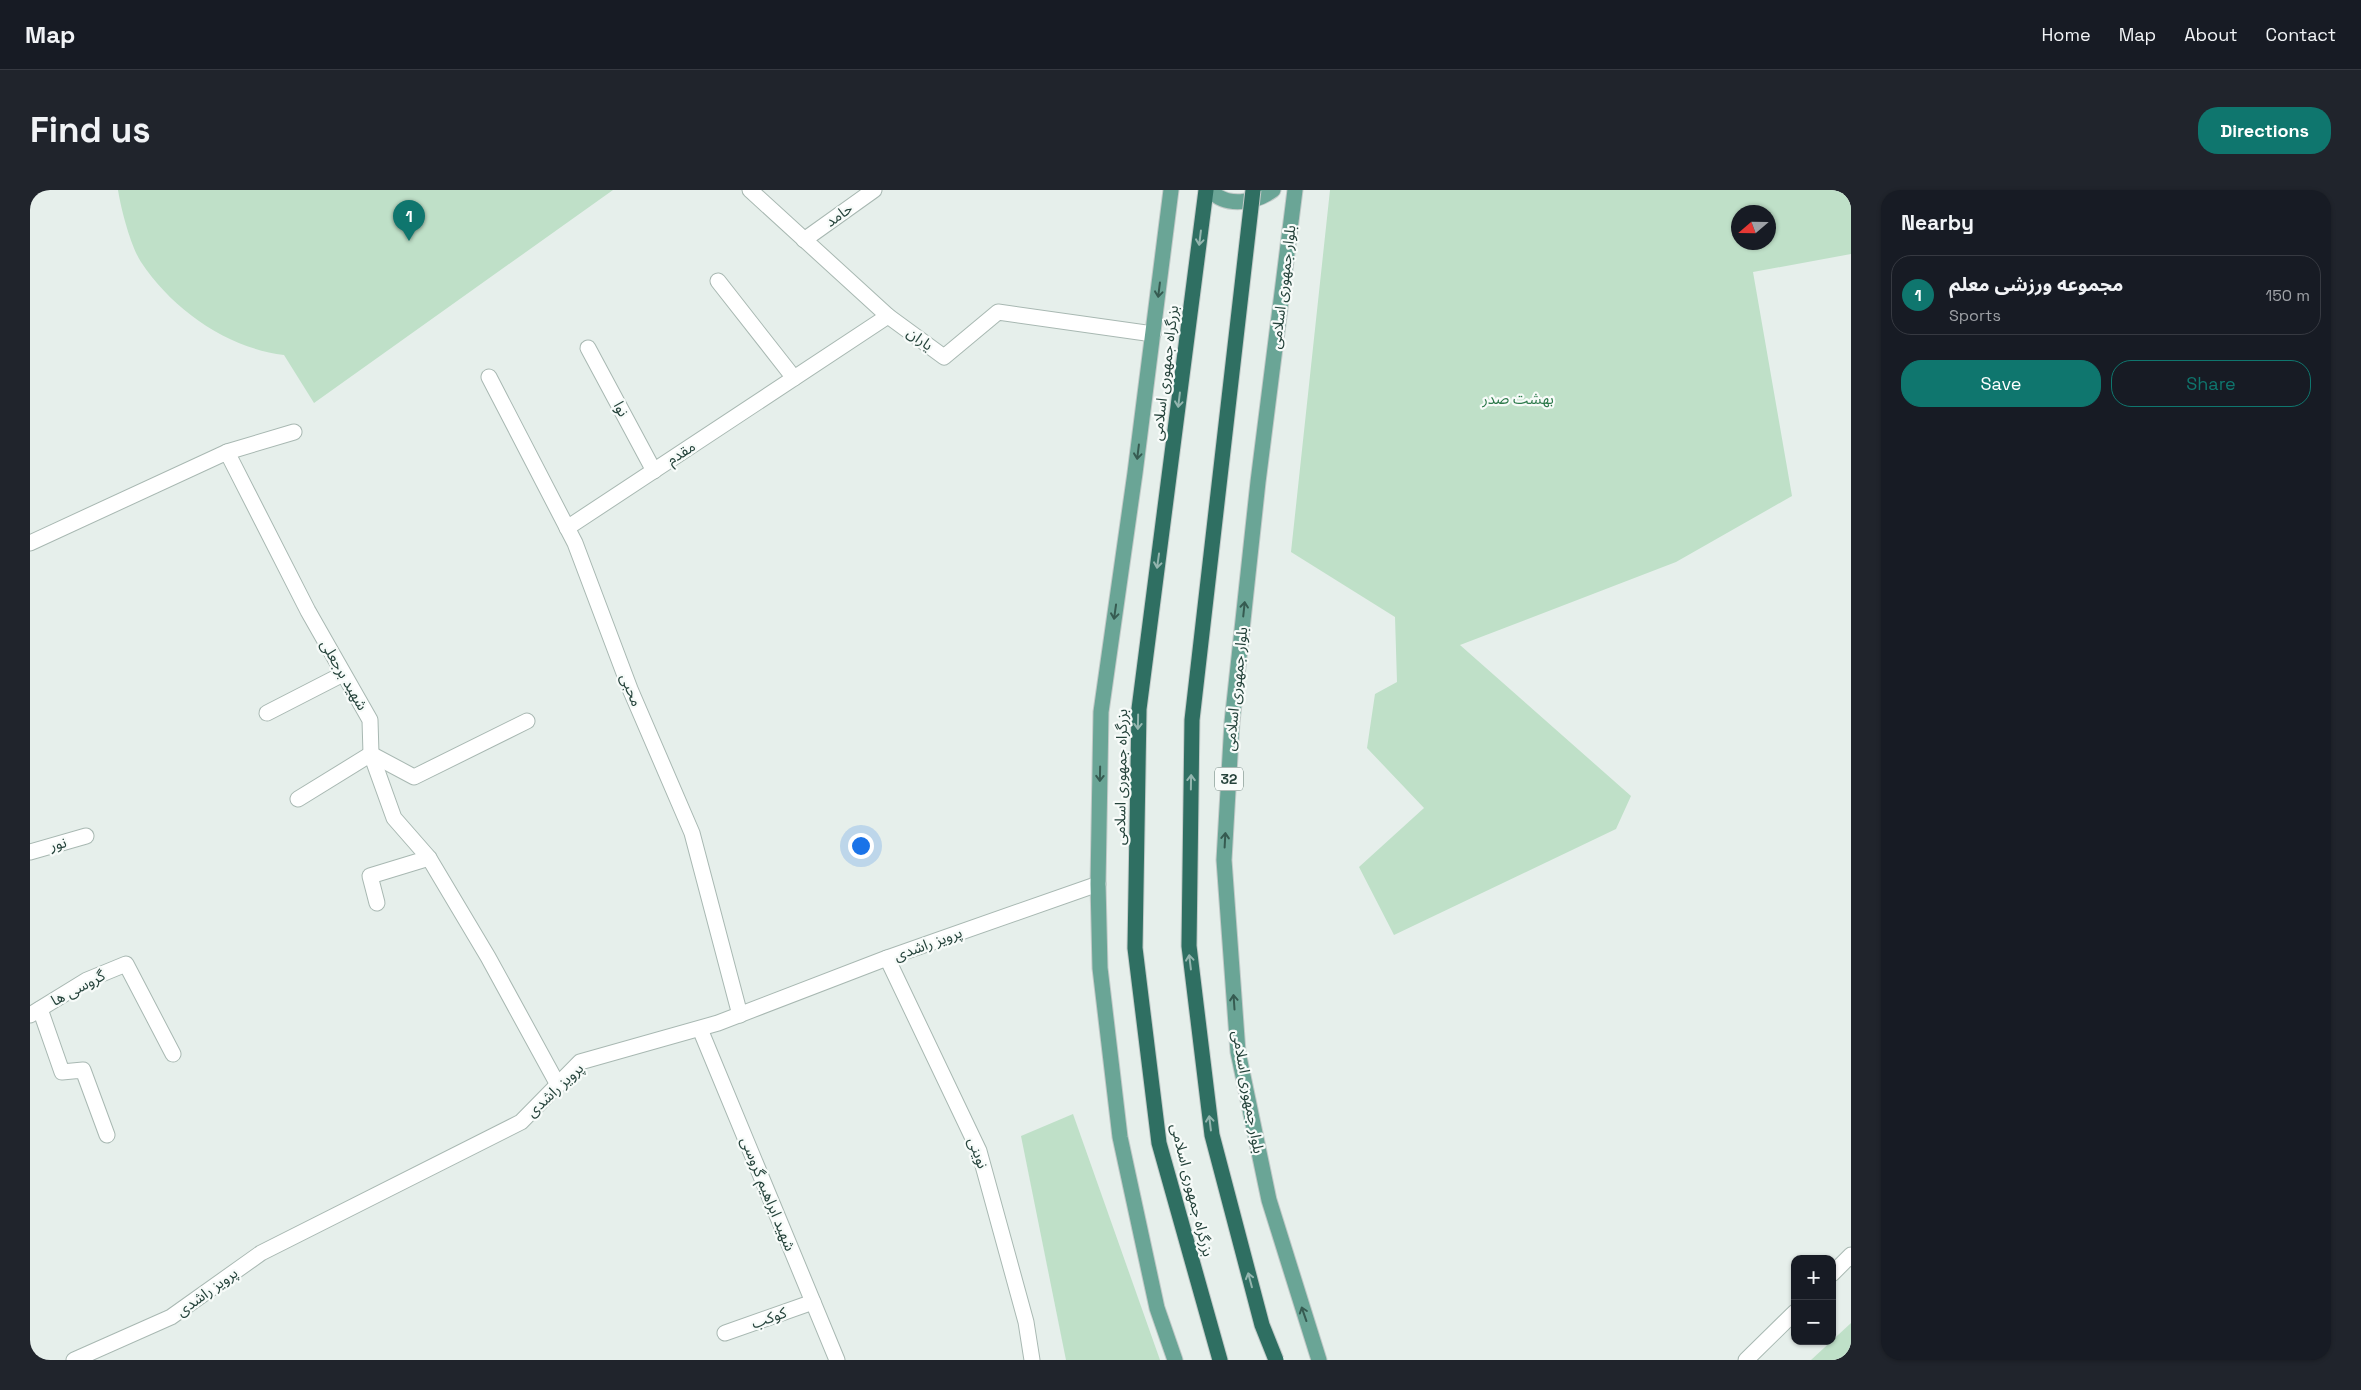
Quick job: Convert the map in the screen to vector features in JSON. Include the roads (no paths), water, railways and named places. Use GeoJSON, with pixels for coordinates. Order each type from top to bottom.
{"type":"FeatureCollection","features":[{"type":"Feature","properties":{"kind":"highway","name":"بزرگراه جمهوری اسلامی"},"geometry":{"type":"LineString","coordinates":[[1206,190],[1139,709],[1135,948],[1159,1143],[1220,1360]]}},
{"type":"Feature","properties":{"kind":"highway"},"geometry":{"type":"LineString","coordinates":[[1253,190],[1192,720],[1189,946],[1212,1136],[1262,1325],[1276,1360]]}},
{"type":"Feature","properties":{"kind":"main road"},"geometry":{"type":"LineString","coordinates":[[1172,190],[1100,712],[1098,884],[1100,968],[1120,1137],[1157,1308],[1175,1360]]}},
{"type":"Feature","properties":{"kind":"main road"},"geometry":{"type":"LineString","coordinates":[[1210,190],[1216,197],[1238,203],[1266,195],[1273,190]]}},
{"type":"Feature","properties":{"kind":"main road","name":"بلوار جمهوری اسلامی"},"geometry":{"type":"LineString","coordinates":[[1295,190],[1260,472],[1232,722],[1224,860],[1238,1052],[1269,1200],[1293,1282],[1320,1360]]}},
{"type":"Feature","properties":{"kind":"street","name":"یاران"},"geometry":{"type":"LineString","coordinates":[[750,190],[888,316],[944,357],[998,312],[1153,334]]}},
{"type":"Feature","properties":{"kind":"street","name":"حامد"},"geometry":{"type":"LineString","coordinates":[[804,240],[874,190]]}},
{"type":"Feature","properties":{"kind":"street"},"geometry":{"type":"LineString","coordinates":[[718,281],[794,378]]}},
{"type":"Feature","properties":{"kind":"street","name":"مقدم"},"geometry":{"type":"LineString","coordinates":[[567,528],[888,316]]}},
{"type":"Feature","properties":{"kind":"street","name":"نوا"},"geometry":{"type":"LineString","coordinates":[[588,348],[654,471]]}},
{"type":"Feature","properties":{"kind":"street","name":"محبی"},"geometry":{"type":"LineString","coordinates":[[490,377],[575,543],[630,690],[692,833],[740,1015]]}},
{"type":"Feature","properties":{"kind":"street"},"geometry":{"type":"LineString","coordinates":[[30,543],[227,452],[294,432]]}},
{"type":"Feature","properties":{"kind":"street","name":"شهید برجعلی"},"geometry":{"type":"LineString","coordinates":[[227,452],[308,611],[370,720],[371,754],[394,818],[429,858],[488,957],[558,1085]]}},
{"type":"Feature","properties":{"kind":"street"},"geometry":{"type":"LineString","coordinates":[[266,713],[343,674]]}},
{"type":"Feature","properties":{"kind":"street"},"geometry":{"type":"LineString","coordinates":[[298,799],[371,754],[414,778],[526,722]]}},
{"type":"Feature","properties":{"kind":"street","name":"نور"},"geometry":{"type":"LineString","coordinates":[[30,852],[86,836]]}},
{"type":"Feature","properties":{"kind":"street"},"geometry":{"type":"LineString","coordinates":[[377,903],[370,876],[429,858]]}},
{"type":"Feature","properties":{"kind":"street","name":"پرویز راشدی"},"geometry":{"type":"LineString","coordinates":[[74,1360],[171,1317],[261,1253],[521,1122],[580,1062],[740,1015],[887,958],[1098,884]]}},
{"type":"Feature","properties":{"kind":"street","name":"نوینی"},"geometry":{"type":"LineString","coordinates":[[887,958],[979,1151],[1026,1322],[1032,1360]]}},
{"type":"Feature","properties":{"kind":"street","name":"گروسی ها"},"geometry":{"type":"LineString","coordinates":[[35,1012],[87,980],[126,964],[173,1054]]}},
{"type":"Feature","properties":{"kind":"street"},"geometry":{"type":"LineString","coordinates":[[35,1012],[62,1072],[83,1070],[107,1135]]}},
{"type":"Feature","properties":{"kind":"street","name":"شهید ابراهیم گروسی"},"geometry":{"type":"LineString","coordinates":[[700,1028],[837,1360]]}},
{"type":"Feature","properties":{"kind":"street"},"geometry":{"type":"LineString","coordinates":[[1836,1270],[1851,1255]]}},
{"type":"Feature","properties":{"kind":"street","name":"کوکب"},"geometry":{"type":"LineString","coordinates":[[725,1333],[813,1302]]}},
{"type":"Feature","properties":{"kind":"street"},"geometry":{"type":"LineString","coordinates":[[1746,1360],[1791,1316]]}},
{"type":"Feature","properties":{"kind":"place","name":"مجموعه ورزشی معلم"},"geometry":{"type":"Point","coordinates":[409,241]}},
{"type":"Feature","properties":{"kind":"park label","name":"بهشت صدر"},"geometry":{"type":"Point","coordinates":[1518,399]}}]}
